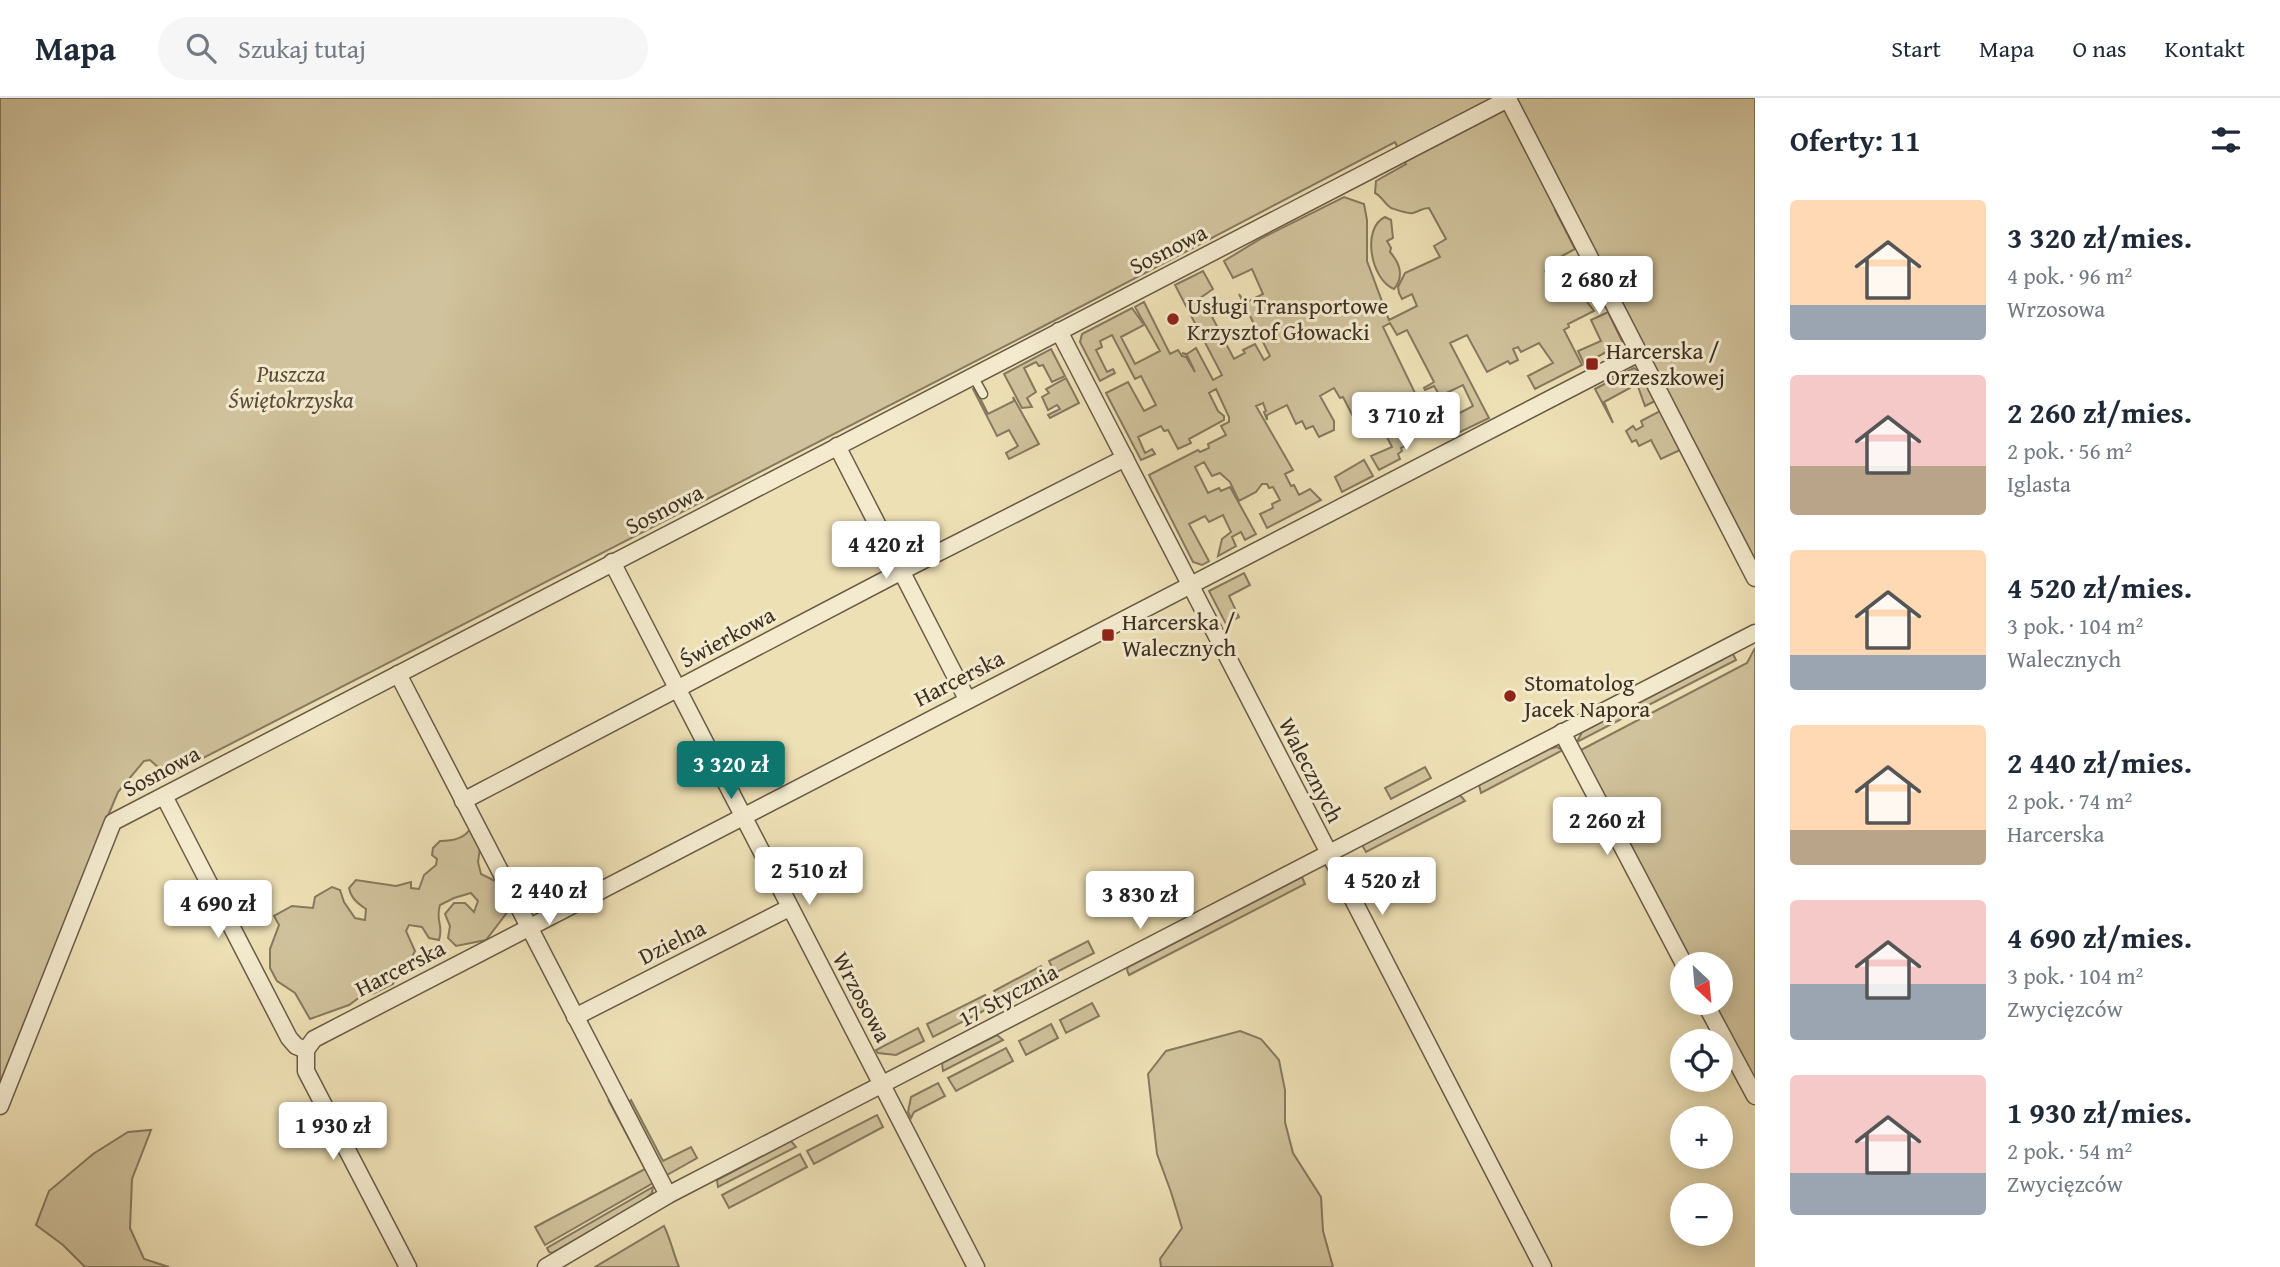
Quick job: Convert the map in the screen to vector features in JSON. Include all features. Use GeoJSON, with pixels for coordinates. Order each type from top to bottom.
{"type":"FeatureCollection","features":[{"type":"Feature","properties":{"kind":"street","name":"Sosnowa"},"geometry":{"type":"LineString","coordinates":[[0,1106],[113,822],[1508,99]]}},
{"type":"Feature","properties":{"kind":"street"},"geometry":{"type":"LineString","coordinates":[[1508,99],[1755,578]]}},
{"type":"Feature","properties":{"kind":"street","name":"Walecznych"},"geometry":{"type":"LineString","coordinates":[[1059,331],[1543,1267]]}},
{"type":"Feature","properties":{"kind":"street","name":"Harcerska"},"geometry":{"type":"LineString","coordinates":[[306,1050],[318,1036],[1190,584],[1458,441],[1639,353]]}},
{"type":"Feature","properties":{"kind":"street"},"geometry":{"type":"LineString","coordinates":[[837,446],[967,699]]}},
{"type":"Feature","properties":{"kind":"street","name":"Świerkowa"},"geometry":{"type":"LineString","coordinates":[[463,801],[902,571],[1125,458]]}},
{"type":"Feature","properties":{"kind":"street","name":"Wrzosowa"},"geometry":{"type":"LineString","coordinates":[[612,562],[976,1267]]}},
{"type":"Feature","properties":{"kind":"street","name":"17 Stycznia"},"geometry":{"type":"LineString","coordinates":[[546,1267],[668,1195],[1755,633]]}},
{"type":"Feature","properties":{"kind":"street"},"geometry":{"type":"LineString","coordinates":[[398,674],[668,1195]]}},
{"type":"Feature","properties":{"kind":"street"},"geometry":{"type":"LineString","coordinates":[[1562,732],[1678,952]]}},
{"type":"Feature","properties":{"kind":"street"},"geometry":{"type":"LineString","coordinates":[[164,796],[289,1038],[296,1046],[306,1050],[306,1071],[408,1267]]}},
{"type":"Feature","properties":{"kind":"street","name":"Dzielna"},"geometry":{"type":"LineString","coordinates":[[575,1017],[789,908]]}},
{"type":"Feature","properties":{"kind":"street"},"geometry":{"type":"LineString","coordinates":[[1711,1015],[1755,1096]]}},
{"type":"Feature","properties":{"kind":"lane"},"geometry":{"type":"LineString","coordinates":[[972,376],[983,394]]}},
{"type":"Feature","properties":{"kind":"green space","name":"Puszcza Świętokrzyska"},"geometry":{"type":"Polygon","coordinates":[[[0,98],[1755,98],[1755,573],[1564,205],[1555,210],[1575,249],[1562,256],[1564,261],[1545,271],[1554,289],[1585,269],[1604,306],[1592,296],[1585,299],[1594,311],[1568,324],[1569,327],[1564,330],[1582,365],[1535,389],[1528,376],[1553,363],[1539,343],[1521,352],[1518,347],[1513,349],[1518,360],[1510,364],[1508,361],[1487,372],[1467,335],[1450,343],[1489,418],[1458,433],[1450,418],[1473,406],[1463,385],[1440,396],[1434,386],[1425,390],[1424,388],[1434,382],[1407,330],[1397,335],[1390,323],[1383,327],[1415,393],[1386,407],[1405,446],[1398,454],[1400,459],[1379,470],[1371,456],[1392,447],[1382,427],[1363,436],[1343,397],[1340,398],[1334,388],[1320,396],[1334,421],[1334,430],[1319,437],[1313,426],[1306,429],[1302,421],[1296,424],[1287,405],[1267,415],[1267,420],[1263,403],[1256,406],[1293,470],[1285,474],[1291,486],[1294,485],[1299,495],[1310,489],[1321,500],[1267,528],[1260,514],[1273,508],[1272,504],[1280,500],[1273,487],[1262,484],[1256,492],[1239,501],[1230,482],[1220,473],[1212,476],[1204,462],[1195,467],[1208,493],[1230,487],[1256,534],[1245,540],[1241,532],[1232,537],[1236,546],[1218,556],[1222,539],[1231,532],[1223,515],[1209,522],[1205,516],[1189,524],[1209,561],[1202,565],[1193,562],[1149,475],[1198,450],[1200,452],[1209,448],[1208,444],[1226,435],[1221,426],[1229,422],[1229,417],[1216,389],[1209,393],[1224,420],[1189,439],[1191,443],[1178,449],[1168,430],[1164,431],[1161,426],[1138,437],[1145,453],[1152,449],[1155,454],[1141,460],[1106,393],[1128,382],[1144,411],[1156,405],[1141,376],[1135,379],[1112,335],[1100,341],[1102,347],[1096,350],[1107,372],[1113,369],[1115,373],[1100,381],[1080,342],[1082,334],[1132,308],[1144,325],[1121,337],[1135,364],[1160,351],[1135,307],[1144,302],[1170,354],[1178,350],[1195,372],[1187,355],[1182,353],[1187,354],[1196,348],[1213,380],[1222,375],[1175,285],[1203,271],[1213,289],[1196,301],[1202,312],[1208,309],[1234,359],[1255,344],[1264,360],[1270,356],[1239,294],[1245,303],[1263,294],[1252,269],[1233,278],[1224,261],[1262,238],[1344,197],[1364,204],[1367,220],[1367,261],[1389,320],[1417,306],[1412,294],[1402,299],[1398,287],[1405,273],[1440,257],[1434,246],[1446,239],[1429,208],[1413,213],[1402,212],[1391,208],[1375,193],[1376,181],[1406,164],[1395,142],[1040,328],[168,776],[150,760],[144,761],[118,792],[0,1083],[0,98]]]}},
{"type":"Feature","properties":{"kind":"green space"},"geometry":{"type":"Polygon","coordinates":[[[1385,217],[1391,220],[1393,238],[1387,241],[1400,269],[1394,289],[1380,276],[1372,254],[1373,232],[1385,217]]]}},
{"type":"Feature","properties":{"kind":"green space"},"geometry":{"type":"Polygon","coordinates":[[[1608,312],[1623,343],[1584,364],[1578,351],[1601,341],[1591,320],[1608,312]]]}},
{"type":"Feature","properties":{"kind":"green space"},"geometry":{"type":"Polygon","coordinates":[[[1051,349],[1065,376],[1052,382],[1043,365],[1039,366],[1036,362],[1024,368],[1036,392],[1027,398],[1032,407],[1022,408],[1004,374],[1051,349]]]}},
{"type":"Feature","properties":{"kind":"green space"},"geometry":{"type":"Polygon","coordinates":[[[1634,368],[1640,372],[1655,401],[1645,406],[1636,381],[1629,384],[1630,388],[1604,402],[1613,423],[1595,389],[1634,368]]]}},
{"type":"Feature","properties":{"kind":"green space"},"geometry":{"type":"Polygon","coordinates":[[[1066,378],[1079,403],[1050,418],[1048,415],[1060,409],[1057,405],[1048,410],[1042,397],[1049,393],[1046,389],[1066,378]]]}},
{"type":"Feature","properties":{"kind":"green space"},"geometry":{"type":"Polygon","coordinates":[[[975,388],[988,414],[1014,401],[1013,397],[1039,444],[1009,459],[1006,453],[1018,446],[1009,430],[997,436],[973,389],[975,388]]]}},
{"type":"Feature","properties":{"kind":"green space"},"geometry":{"type":"Polygon","coordinates":[[[1660,411],[1680,450],[1661,459],[1651,440],[1639,446],[1636,440],[1632,442],[1626,431],[1633,426],[1636,430],[1643,426],[1641,421],[1660,411]]]}},
{"type":"Feature","properties":{"kind":"green space"},"geometry":{"type":"Polygon","coordinates":[[[1364,460],[1373,476],[1342,492],[1335,477],[1364,460]]]}},
{"type":"Feature","properties":{"kind":"green space"},"geometry":{"type":"Polygon","coordinates":[[[1244,573],[1250,585],[1229,596],[1239,617],[1226,624],[1209,591],[1244,573]]]}},
{"type":"Feature","properties":{"kind":"green space"},"geometry":{"type":"Polygon","coordinates":[[[1755,648],[1755,1092],[1733,1050],[1733,1029],[1722,1029],[1714,1015],[1733,1015],[1733,952],[1682,952],[1579,751],[1747,663],[1755,648]]]}},
{"type":"Feature","properties":{"kind":"green space"},"geometry":{"type":"Polygon","coordinates":[[[1733,654],[1736,660],[1577,742],[1582,732],[1733,654]]]}},
{"type":"Feature","properties":{"kind":"green space"},"geometry":{"type":"Polygon","coordinates":[[[1557,747],[1563,750],[1481,793],[1479,785],[1557,747]]]}},
{"type":"Feature","properties":{"kind":"green space"},"geometry":{"type":"Polygon","coordinates":[[[1425,767],[1431,778],[1391,799],[1385,788],[1425,767]]]}},
{"type":"Feature","properties":{"kind":"green space"},"geometry":{"type":"Polygon","coordinates":[[[1460,795],[1465,801],[1366,852],[1362,845],[1460,795]]]}},
{"type":"Feature","properties":{"kind":"green space"},"geometry":{"type":"Polygon","coordinates":[[[470,829],[480,848],[478,862],[481,874],[499,883],[509,910],[486,940],[456,946],[448,938],[450,926],[445,914],[454,903],[465,903],[474,912],[478,901],[471,893],[454,898],[440,905],[439,940],[429,938],[422,927],[409,925],[406,931],[415,951],[393,984],[360,997],[349,1005],[310,1019],[295,993],[277,981],[270,968],[270,949],[279,925],[274,916],[292,906],[313,908],[315,897],[332,887],[340,890],[344,902],[355,918],[365,920],[366,909],[355,900],[349,888],[356,880],[396,886],[411,882],[411,888],[419,889],[424,875],[436,865],[437,859],[432,855],[433,848],[440,841],[461,837],[470,829]]]}},
{"type":"Feature","properties":{"kind":"green space"},"geometry":{"type":"Polygon","coordinates":[[[1302,877],[1305,884],[1129,975],[1128,967],[1302,877]]]}},
{"type":"Feature","properties":{"kind":"green space"},"geometry":{"type":"Polygon","coordinates":[[[1088,941],[1094,953],[1055,973],[1049,961],[1088,941]]]}},
{"type":"Feature","properties":{"kind":"green space"},"geometry":{"type":"Polygon","coordinates":[[[1041,966],[1047,977],[1000,1002],[994,991],[1041,966]]]}},
{"type":"Feature","properties":{"kind":"green space"},"geometry":{"type":"Polygon","coordinates":[[[985,995],[991,1007],[933,1037],[927,1024],[985,995]]]}},
{"type":"Feature","properties":{"kind":"green space"},"geometry":{"type":"Polygon","coordinates":[[[1092,1003],[1099,1016],[1066,1033],[1060,1020],[1092,1003]]]}},
{"type":"Feature","properties":{"kind":"green space"},"geometry":{"type":"Polygon","coordinates":[[[1051,1024],[1058,1038],[1026,1055],[1019,1041],[1051,1024]]]}},
{"type":"Feature","properties":{"kind":"green space"},"geometry":{"type":"Polygon","coordinates":[[[918,1028],[924,1041],[896,1055],[878,1053],[876,1050],[918,1028]]]}},
{"type":"Feature","properties":{"kind":"green space"},"geometry":{"type":"Polygon","coordinates":[[[1240,1031],[1261,1039],[1279,1060],[1285,1090],[1285,1122],[1293,1153],[1321,1197],[1323,1231],[1333,1267],[1161,1267],[1160,1259],[1182,1228],[1157,1154],[1148,1074],[1166,1051],[1240,1031]]]}},
{"type":"Feature","properties":{"kind":"green space"},"geometry":{"type":"Polygon","coordinates":[[[997,1035],[1003,1040],[943,1071],[942,1063],[997,1035]]]}},
{"type":"Feature","properties":{"kind":"green space"},"geometry":{"type":"Polygon","coordinates":[[[1006,1048],[1013,1061],[956,1091],[948,1078],[1006,1048]]]}},
{"type":"Feature","properties":{"kind":"green space"},"geometry":{"type":"Polygon","coordinates":[[[938,1083],[945,1096],[914,1112],[911,1118],[908,1112],[911,1097],[938,1083]]]}},
{"type":"Feature","properties":{"kind":"green space"},"geometry":{"type":"Polygon","coordinates":[[[631,1100],[663,1161],[691,1147],[697,1158],[667,1175],[628,1104],[631,1100]]]}},
{"type":"Feature","properties":{"kind":"green space"},"geometry":{"type":"Polygon","coordinates":[[[609,1101],[613,1102],[653,1183],[545,1245],[535,1227],[645,1169],[609,1101]]]}},
{"type":"Feature","properties":{"kind":"green space"},"geometry":{"type":"Polygon","coordinates":[[[877,1115],[883,1127],[814,1164],[807,1151],[877,1115]]]}},
{"type":"Feature","properties":{"kind":"green space"},"geometry":{"type":"Polygon","coordinates":[[[151,1130],[132,1179],[130,1228],[144,1259],[169,1267],[85,1267],[63,1245],[36,1225],[49,1191],[93,1154],[128,1132],[151,1130]]]}},
{"type":"Feature","properties":{"kind":"green space"},"geometry":{"type":"Polygon","coordinates":[[[791,1141],[796,1147],[718,1187],[717,1180],[791,1141]]]}},
{"type":"Feature","properties":{"kind":"green space"},"geometry":{"type":"Polygon","coordinates":[[[800,1154],[807,1167],[729,1208],[722,1195],[800,1154]]]}},
{"type":"Feature","properties":{"kind":"green space"},"geometry":{"type":"Polygon","coordinates":[[[653,1187],[652,1193],[645,1199],[552,1253],[549,1252],[547,1248],[653,1187]]]}},
{"type":"Feature","properties":{"kind":"green space"},"geometry":{"type":"Polygon","coordinates":[[[664,1226],[679,1267],[595,1267],[664,1226]]]}},
{"type":"Feature","properties":{"kind":"place","name":"Usługi Transportowe Krzysztof Głowacki"},"geometry":{"type":"Point","coordinates":[1173,319]}},
{"type":"Feature","properties":{"kind":"place","name":"Harcerska / Orzeszkowej"},"geometry":{"type":"Point","coordinates":[1592,364]}},
{"type":"Feature","properties":{"kind":"place","name":"Harcerska / Walecznych"},"geometry":{"type":"Point","coordinates":[1108,635]}},
{"type":"Feature","properties":{"kind":"place","name":"Stomatolog Jacek Napora"},"geometry":{"type":"Point","coordinates":[1510,696]}}]}
